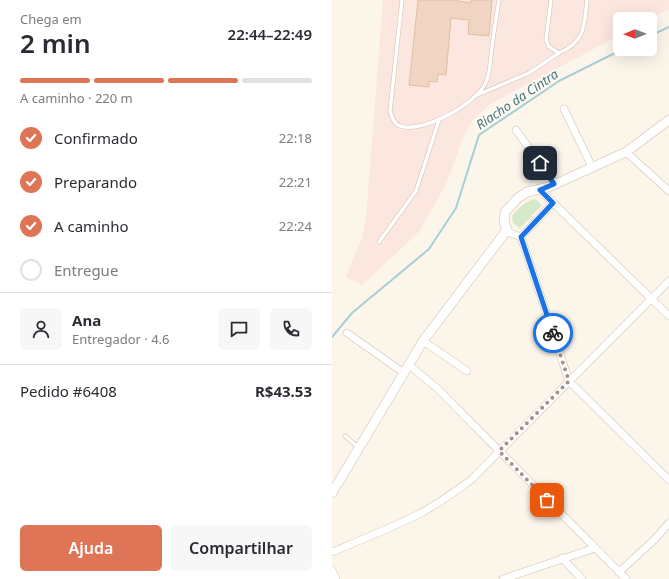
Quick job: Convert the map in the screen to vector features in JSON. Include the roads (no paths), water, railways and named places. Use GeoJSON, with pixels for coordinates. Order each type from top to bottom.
{"type":"FeatureCollection","features":[{"type":"Feature","properties":{"kind":"street"},"geometry":{"type":"LineString","coordinates":[[564,109],[592,167]]}},
{"type":"Feature","properties":{"kind":"street"},"geometry":{"type":"LineString","coordinates":[[521,237],[510,233],[504,222],[505,212],[518,198],[527,192],[540,190],[626,152],[669,120]]}},
{"type":"Feature","properties":{"kind":"street"},"geometry":{"type":"LineString","coordinates":[[516,130],[554,184]]}},
{"type":"Feature","properties":{"kind":"street"},"geometry":{"type":"LineString","coordinates":[[626,152],[669,191]]}},
{"type":"Feature","properties":{"kind":"street"},"geometry":{"type":"LineString","coordinates":[[540,190],[669,316]]}},
{"type":"Feature","properties":{"kind":"street"},"geometry":{"type":"LineString","coordinates":[[521,237],[553,203]]}},
{"type":"Feature","properties":{"kind":"street"},"geometry":{"type":"LineString","coordinates":[[332,491],[423,341],[507,230]]}},
{"type":"Feature","properties":{"kind":"street"},"geometry":{"type":"LineString","coordinates":[[521,237],[569,381],[669,480]]}},
{"type":"Feature","properties":{"kind":"street"},"geometry":{"type":"LineString","coordinates":[[332,552],[421,513],[471,480],[669,281]]}},
{"type":"Feature","properties":{"kind":"street"},"geometry":{"type":"LineString","coordinates":[[347,333],[404,373]]}},
{"type":"Feature","properties":{"kind":"street"},"geometry":{"type":"LineString","coordinates":[[423,341],[467,372]]}},
{"type":"Feature","properties":{"kind":"street"},"geometry":{"type":"LineString","coordinates":[[409,365],[438,389],[626,579]]}},
{"type":"Feature","properties":{"kind":"street"},"geometry":{"type":"LineString","coordinates":[[619,572],[654,540],[669,523]]}},
{"type":"Feature","properties":{"kind":"street"},"geometry":{"type":"LineString","coordinates":[[503,579],[595,548]]}},
{"type":"Feature","properties":{"kind":"street"},"geometry":{"type":"LineString","coordinates":[[562,558],[582,579]]}},
{"type":"Feature","properties":{"kind":"street"},"geometry":{"type":"LineString","coordinates":[[332,570],[336,579]]}},
{"type":"Feature","properties":{"kind":"lane"},"geometry":{"type":"LineString","coordinates":[[402,0],[390,111],[395,123],[399,126],[408,128],[421,126],[439,120],[455,111],[476,95],[529,73],[559,53],[570,48],[581,34],[584,27],[587,0]]}},
{"type":"Feature","properties":{"kind":"lane"},"geometry":{"type":"LineString","coordinates":[[476,95],[486,82],[498,0]]}},
{"type":"Feature","properties":{"kind":"lane"},"geometry":{"type":"LineString","coordinates":[[551,0],[546,40],[549,47],[559,53]]}},
{"type":"Feature","properties":{"kind":"lane"},"geometry":{"type":"LineString","coordinates":[[379,242],[416,191],[439,120]]}},
{"type":"Feature","properties":{"kind":"lane"},"geometry":{"type":"LineString","coordinates":[[345,436],[359,448]]}},
{"type":"Feature","properties":{"kind":"waterway","name":"Riacho da Cintra"},"geometry":{"type":"LineString","coordinates":[[657,33],[669,27]]}},
{"type":"Feature","properties":{"kind":"waterway","name":"Riacho da Cintra"},"geometry":{"type":"LineString","coordinates":[[332,337],[352,313],[429,249],[456,208],[479,135],[559,81],[613,54]]}}]}
